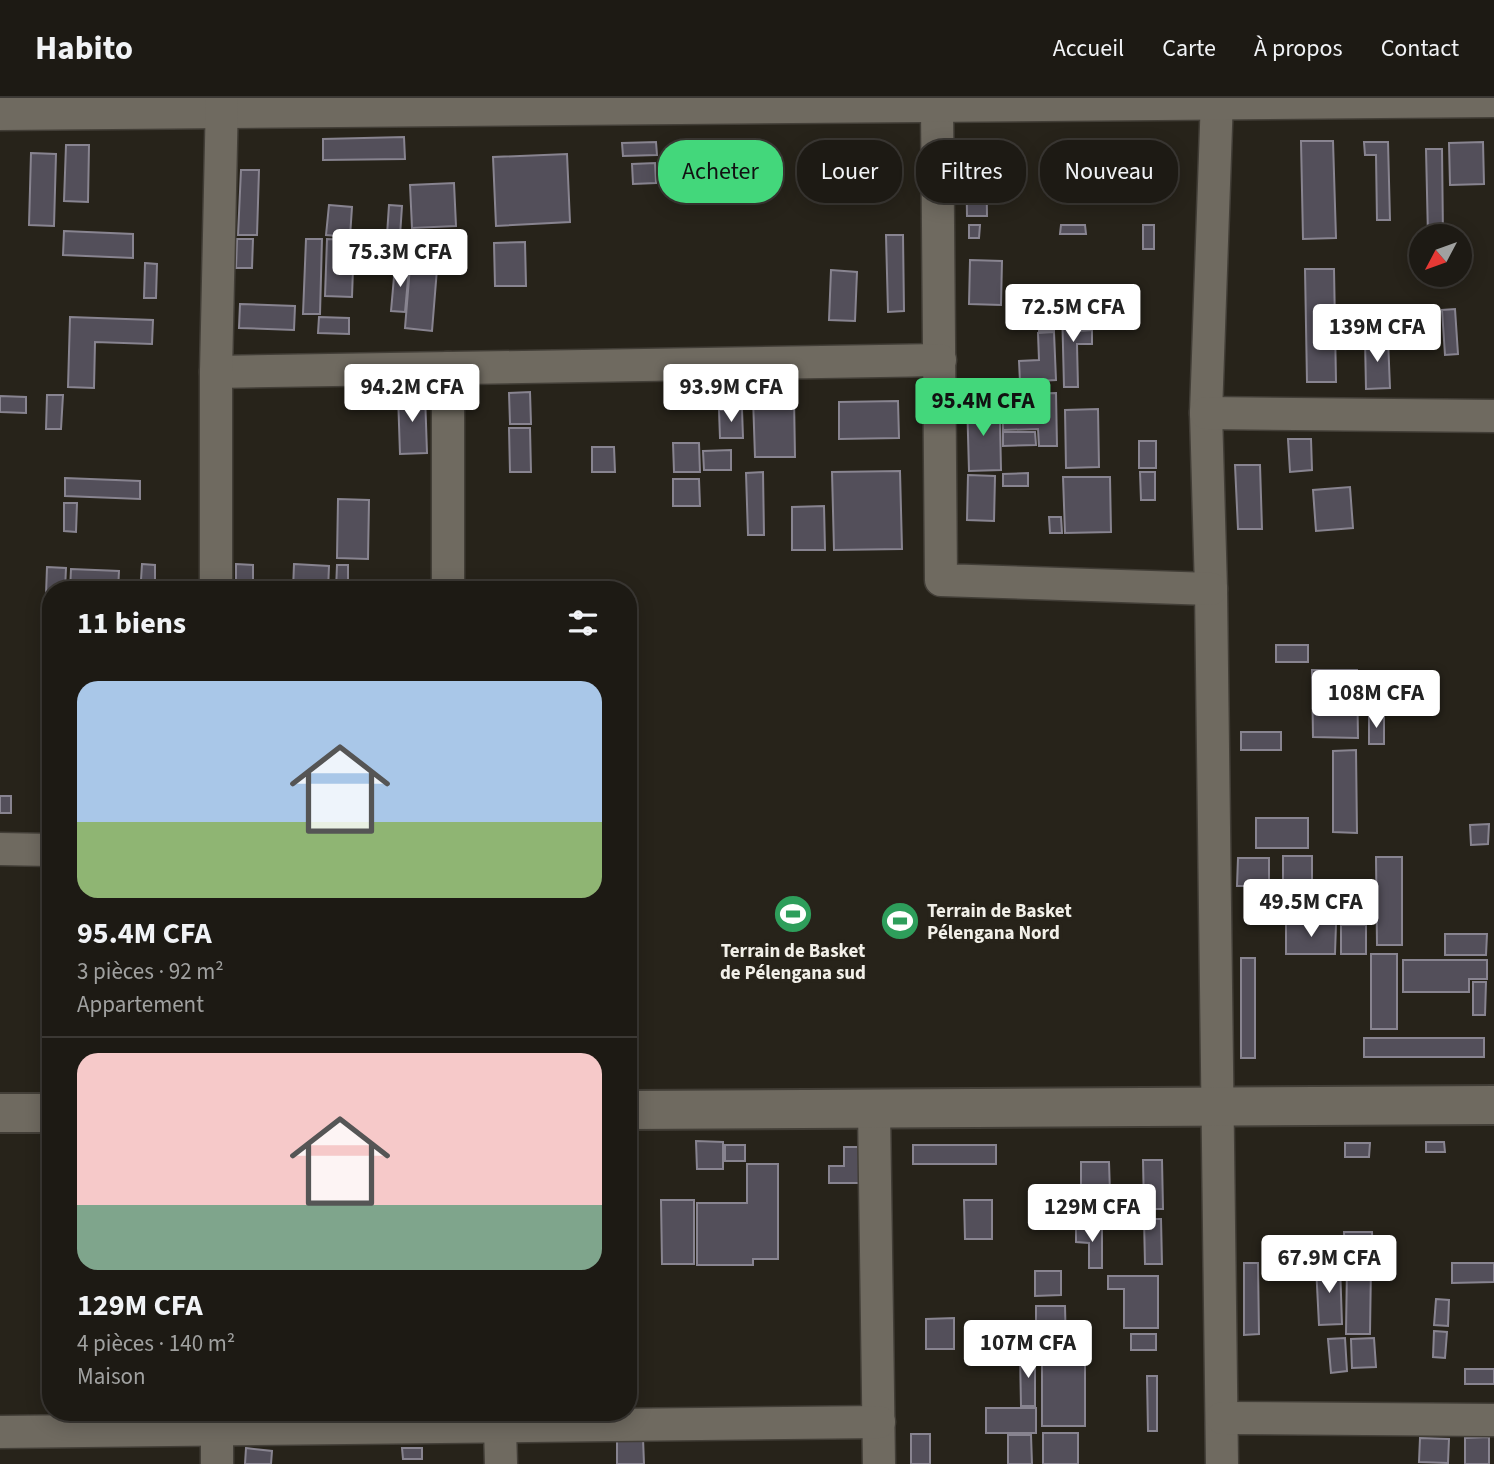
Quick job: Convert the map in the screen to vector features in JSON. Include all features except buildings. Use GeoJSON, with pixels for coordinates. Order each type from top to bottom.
{"type":"FeatureCollection","features":[{"type":"Feature","properties":{"kind":"street"},"geometry":{"type":"LineString","coordinates":[[0,114],[222,105],[937,106],[1217,101],[1494,101]]}},
{"type":"Feature","properties":{"kind":"street"},"geometry":{"type":"LineString","coordinates":[[1217,101],[1206,413],[1211,589],[1222,1464]]}},
{"type":"Feature","properties":{"kind":"street"},"geometry":{"type":"LineString","coordinates":[[216,581],[216,372],[222,105]]}},
{"type":"Feature","properties":{"kind":"street"},"geometry":{"type":"LineString","coordinates":[[937,106],[941,580],[1211,589]]}},
{"type":"Feature","properties":{"kind":"street"},"geometry":{"type":"LineString","coordinates":[[216,372],[940,360]]}},
{"type":"Feature","properties":{"kind":"street"},"geometry":{"type":"LineString","coordinates":[[448,368],[448,581]]}},
{"type":"Feature","properties":{"kind":"street"},"geometry":{"type":"LineString","coordinates":[[1206,413],[1494,416]]}},
{"type":"Feature","properties":{"kind":"street"},"geometry":{"type":"LineString","coordinates":[[0,849],[42,850]]}},
{"type":"Feature","properties":{"kind":"street"},"geometry":{"type":"LineString","coordinates":[[637,1110],[1494,1105]]}},
{"type":"Feature","properties":{"kind":"street"},"geometry":{"type":"LineString","coordinates":[[874,1109],[879,1464]]}},
{"type":"Feature","properties":{"kind":"street"},"geometry":{"type":"LineString","coordinates":[[0,1113],[42,1113]]}},
{"type":"Feature","properties":{"kind":"street"},"geometry":{"type":"LineString","coordinates":[[1222,1418],[1494,1420]]}},
{"type":"Feature","properties":{"kind":"street"},"geometry":{"type":"LineString","coordinates":[[0,1432],[217,1422],[500,1428],[878,1422]]}},
{"type":"Feature","properties":{"kind":"street"},"geometry":{"type":"LineString","coordinates":[[217,1422],[217,1464]]}},
{"type":"Feature","properties":{"kind":"street"},"geometry":{"type":"LineString","coordinates":[[500,1428],[501,1464]]}},
{"type":"Feature","properties":{"kind":"place","name":"Terrain de Basket de Pélengana sud"},"geometry":{"type":"Point","coordinates":[793,914]}},
{"type":"Feature","properties":{"kind":"place","name":"Terrain de Basket Pélengana Nord"},"geometry":{"type":"Point","coordinates":[900,921]}}]}
